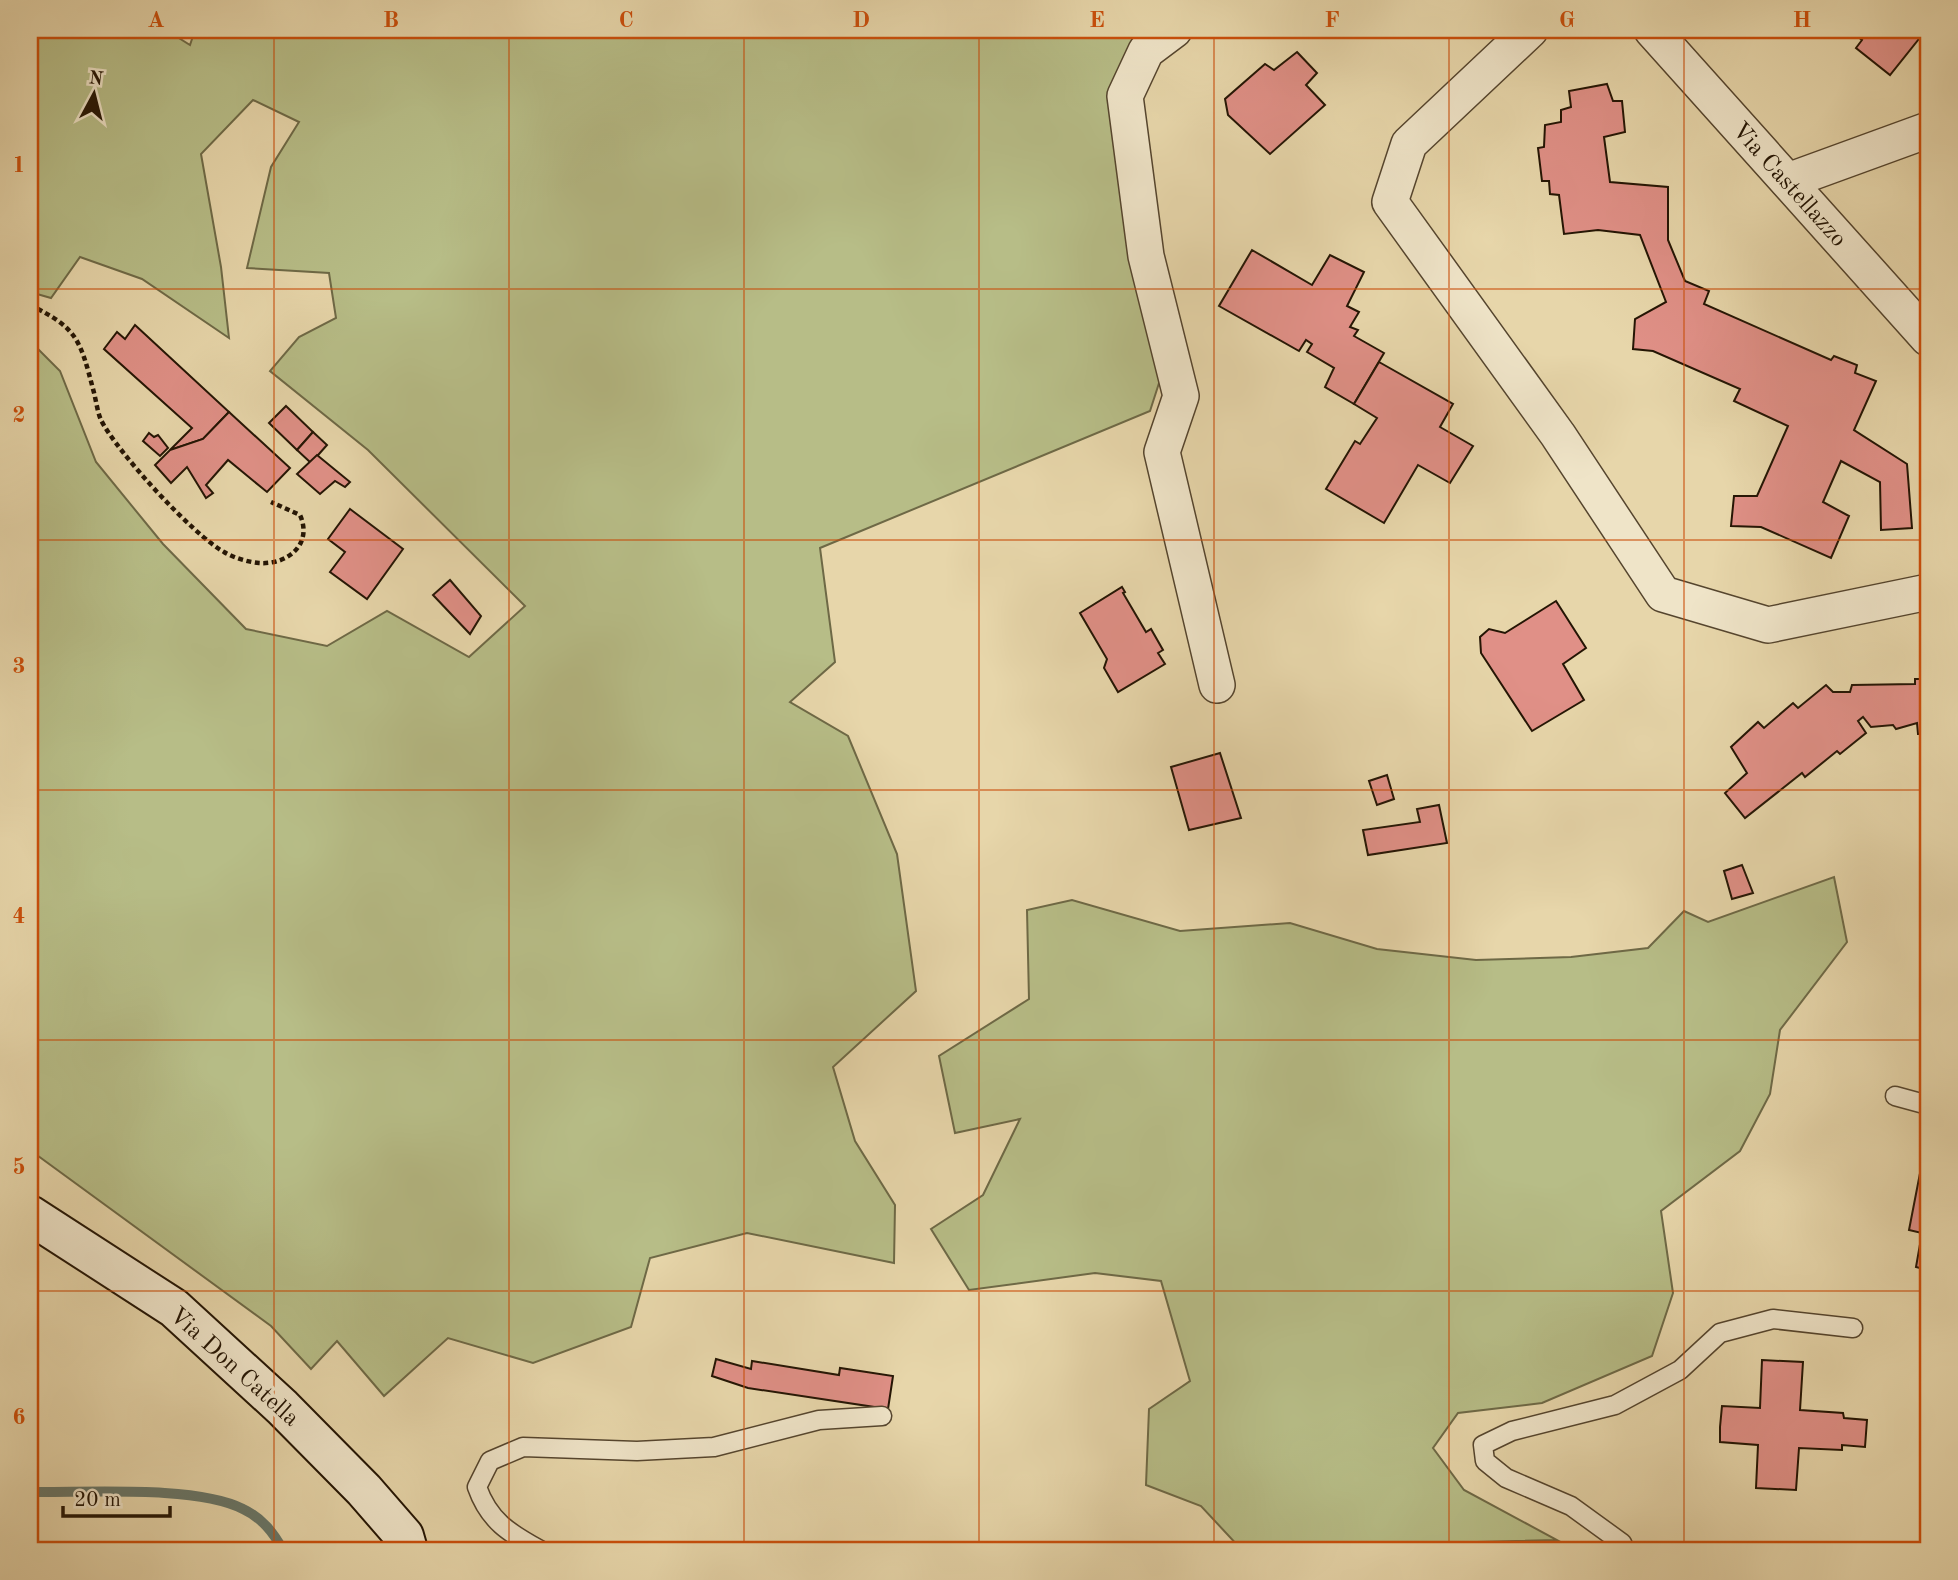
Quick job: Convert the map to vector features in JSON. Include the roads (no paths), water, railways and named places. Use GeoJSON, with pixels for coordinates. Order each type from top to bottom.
{"type":"FeatureCollection","features":[{"type":"Feature","properties":{"kind":"street"},"geometry":{"type":"LineString","coordinates":[[1174,30],[1146,51],[1125,96],[1146,256],[1181,396],[1162,452],[1217,685]]}},
{"type":"Feature","properties":{"kind":"street"},"geometry":{"type":"LineString","coordinates":[[1530,30],[1409,144],[1390,202],[1558,435],[1663,594],[1768,625],[1928,592]]}},
{"type":"Feature","properties":{"kind":"street","name":"Via Castellazzo"},"geometry":{"type":"LineString","coordinates":[[1652,30],[1928,338]]}},
{"type":"Feature","properties":{"kind":"street"},"geometry":{"type":"LineString","coordinates":[[1788,181],[1928,130]]}},
{"type":"Feature","properties":{"kind":"street","name":"Via Don Catella"},"geometry":{"type":"LineString","coordinates":[[30,1214],[174,1308],[282,1407],[364,1490],[404,1536],[408,1550]]}},
{"type":"Feature","properties":{"kind":"lane"},"geometry":{"type":"LineString","coordinates":[[1895,1097],[1928,1105]]}},
{"type":"Feature","properties":{"kind":"lane"},"geometry":{"type":"LineString","coordinates":[[1625,1550],[1622,1543],[1571,1506],[1506,1478],[1485,1461],[1483,1445],[1512,1431],[1615,1405],[1680,1370],[1720,1333],[1773,1318],[1853,1328]]}},
{"type":"Feature","properties":{"kind":"lane"},"geometry":{"type":"LineString","coordinates":[[540,1550],[520,1539],[486,1511],[477,1487],[490,1461],[523,1447],[637,1451],[714,1447],[819,1420],[882,1416]]}},
{"type":"Feature","properties":{"kind":"waterway"},"geometry":{"type":"LineString","coordinates":[[30,1492],[169,1493],[223,1501],[243,1509],[261,1521],[283,1550]]}}]}
